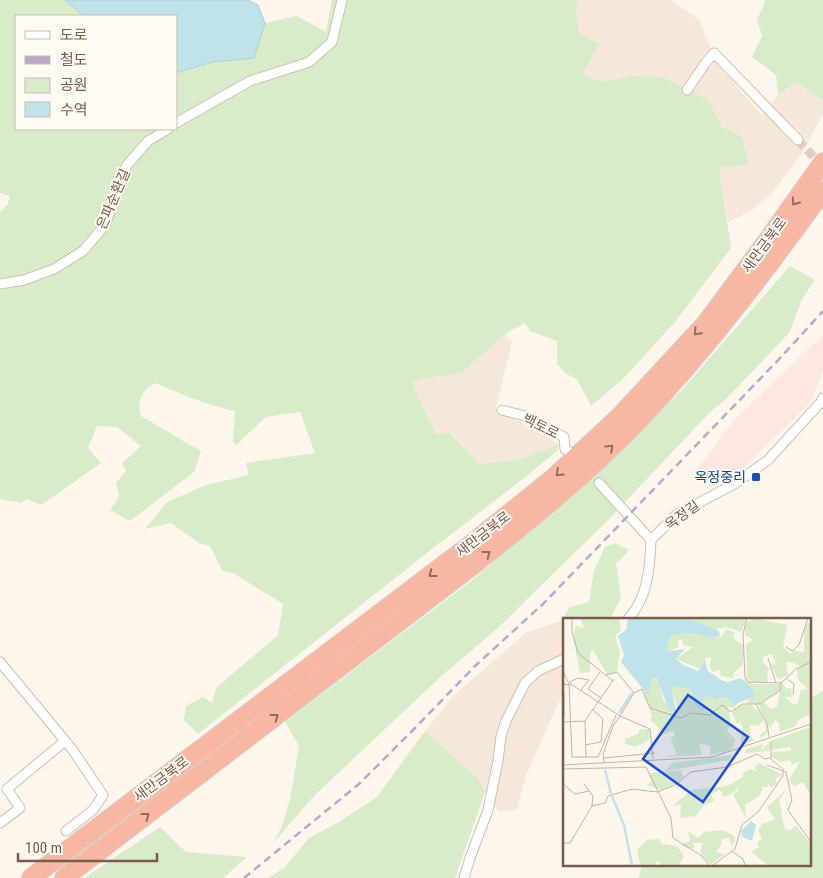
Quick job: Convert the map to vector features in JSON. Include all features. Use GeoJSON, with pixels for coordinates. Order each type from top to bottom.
{"type":"FeatureCollection","features":[{"type":"Feature","properties":{"kind":"highway","name":"새만금북로"},"geometry":{"type":"LineString","coordinates":[[37,873],[73,836],[470,545],[552,479],[619,417],[706,323],[823,162]]}},
{"type":"Feature","properties":{"kind":"highway","name":"새만금북로"},"geometry":{"type":"LineString","coordinates":[[64,878],[491,551],[528,522],[583,473],[640,419],[722,326],[781,250],[823,191]]}},
{"type":"Feature","properties":{"kind":"street"},"geometry":{"type":"LineString","coordinates":[[178,122],[250,81],[309,62],[332,42],[342,0]]}},
{"type":"Feature","properties":{"kind":"street"},"geometry":{"type":"LineString","coordinates":[[687,90],[714,53],[798,140]]}},
{"type":"Feature","properties":{"kind":"street","name":"은파순환길"},"geometry":{"type":"LineString","coordinates":[[0,284],[24,280],[54,269],[83,251],[105,225],[127,165],[148,141],[166,130]]}},
{"type":"Feature","properties":{"kind":"street","name":"옥정길"},"geometry":{"type":"LineString","coordinates":[[650,540],[676,515],[736,482],[768,460],[823,398]]}},
{"type":"Feature","properties":{"kind":"street","name":"백토로"},"geometry":{"type":"LineString","coordinates":[[502,410],[525,416],[564,437],[564,448],[568,451]]}},
{"type":"Feature","properties":{"kind":"street"},"geometry":{"type":"LineString","coordinates":[[599,483],[650,540],[650,569],[644,591],[629,618]]}},
{"type":"Feature","properties":{"kind":"street"},"geometry":{"type":"LineString","coordinates":[[464,878],[488,810],[501,736],[506,721],[525,684],[538,671],[563,659]]}},
{"type":"Feature","properties":{"kind":"street"},"geometry":{"type":"LineString","coordinates":[[0,662],[65,741],[103,795],[73,836]]}},
{"type":"Feature","properties":{"kind":"street"},"geometry":{"type":"LineString","coordinates":[[0,823],[20,808],[6,789],[65,741]]}},
{"type":"Feature","properties":{"kind":"shaded area"},"geometry":{"type":"Polygon","coordinates":[[[578,0],[672,0],[699,20],[717,64],[762,115],[778,95],[796,81],[823,101],[823,113],[803,152],[772,193],[753,209],[728,223],[719,167],[742,136],[722,127],[709,100],[631,76],[605,82],[581,73],[576,13],[578,0]]]}},
{"type":"Feature","properties":{"kind":"shaded area"},"geometry":{"type":"Polygon","coordinates":[[[505,334],[512,342],[496,408],[559,444],[519,460],[479,464],[451,433],[436,434],[411,381],[461,373],[505,334]]]}},
{"type":"Feature","properties":{"kind":"shaded area"},"geometry":{"type":"Polygon","coordinates":[[[823,335],[823,371],[810,403],[740,472],[710,487],[698,468],[735,419],[823,335]]]}},
{"type":"Feature","properties":{"kind":"shaded area"},"geometry":{"type":"Polygon","coordinates":[[[561,621],[563,624],[563,693],[526,775],[517,809],[499,812],[478,779],[425,731],[453,696],[527,632],[561,621]]]}},
{"type":"Feature","properties":{"kind":"green space"},"geometry":{"type":"Polygon","coordinates":[[[0,0],[65,0],[83,15],[15,15],[15,130],[178,130],[178,71],[182,72],[213,62],[254,58],[265,23],[297,16],[326,32],[332,0],[578,0],[576,13],[579,33],[599,44],[582,74],[605,82],[631,76],[663,77],[709,100],[722,127],[742,136],[748,165],[719,167],[731,248],[675,322],[623,379],[591,406],[577,379],[566,374],[557,364],[557,341],[530,331],[525,323],[505,334],[461,373],[411,381],[436,434],[450,433],[479,464],[519,460],[559,444],[557,451],[198,734],[184,720],[186,706],[203,697],[212,703],[216,688],[278,635],[283,604],[235,574],[222,570],[210,546],[199,543],[171,523],[145,529],[167,502],[206,485],[249,475],[246,463],[315,453],[300,412],[266,417],[236,445],[233,442],[235,411],[214,406],[156,383],[147,389],[141,397],[141,416],[201,451],[194,472],[130,521],[110,510],[119,497],[116,483],[126,471],[122,463],[141,446],[117,427],[97,426],[88,448],[101,463],[41,505],[27,499],[21,503],[0,499],[0,213],[8,204],[10,196],[0,193],[0,0]]]}},
{"type":"Feature","properties":{"kind":"green space"},"geometry":{"type":"Polygon","coordinates":[[[764,0],[823,0],[823,101],[796,82],[778,95],[776,75],[752,57],[762,36],[757,19],[765,3],[764,0]]]}},
{"type":"Feature","properties":{"kind":"green space"},"geometry":{"type":"Polygon","coordinates":[[[790,266],[815,280],[802,299],[789,333],[725,400],[711,411],[610,518],[499,627],[436,681],[315,795],[274,842],[282,826],[290,799],[299,746],[285,722],[471,581],[584,485],[682,390],[790,266]]]}},
{"type":"Feature","properties":{"kind":"green space"},"geometry":{"type":"Polygon","coordinates":[[[615,543],[629,550],[616,564],[621,598],[611,618],[563,618],[563,624],[561,621],[570,607],[589,602],[594,570],[605,547],[615,543]]]}},
{"type":"Feature","properties":{"kind":"green space"},"geometry":{"type":"Polygon","coordinates":[[[823,690],[823,878],[638,878],[642,866],[810,866],[810,699],[823,690]]]}},
{"type":"Feature","properties":{"kind":"green space"},"geometry":{"type":"Polygon","coordinates":[[[425,731],[478,779],[485,792],[455,878],[268,878],[285,867],[309,838],[339,822],[377,797],[425,731]]]}},
{"type":"Feature","properties":{"kind":"green space"},"geometry":{"type":"Polygon","coordinates":[[[160,827],[186,852],[247,857],[223,878],[84,878],[160,827]]]}},
{"type":"Feature","properties":{"kind":"water"},"geometry":{"type":"Polygon","coordinates":[[[65,0],[248,0],[258,5],[265,23],[254,58],[213,62],[179,72],[178,15],[83,15],[65,0]]]}},
{"type":"Feature","properties":{"kind":"tunnel"},"geometry":{"type":"LineString","coordinates":[[798,140],[823,167]]}},
{"type":"Feature","properties":{"kind":"railway"},"geometry":{"type":"LineString","coordinates":[[244,878],[359,784],[475,666],[543,604],[823,311]]}},
{"type":"Feature","properties":{"kind":"place","name":"옥정중리"},"geometry":{"type":"Point","coordinates":[756,477]}}]}
